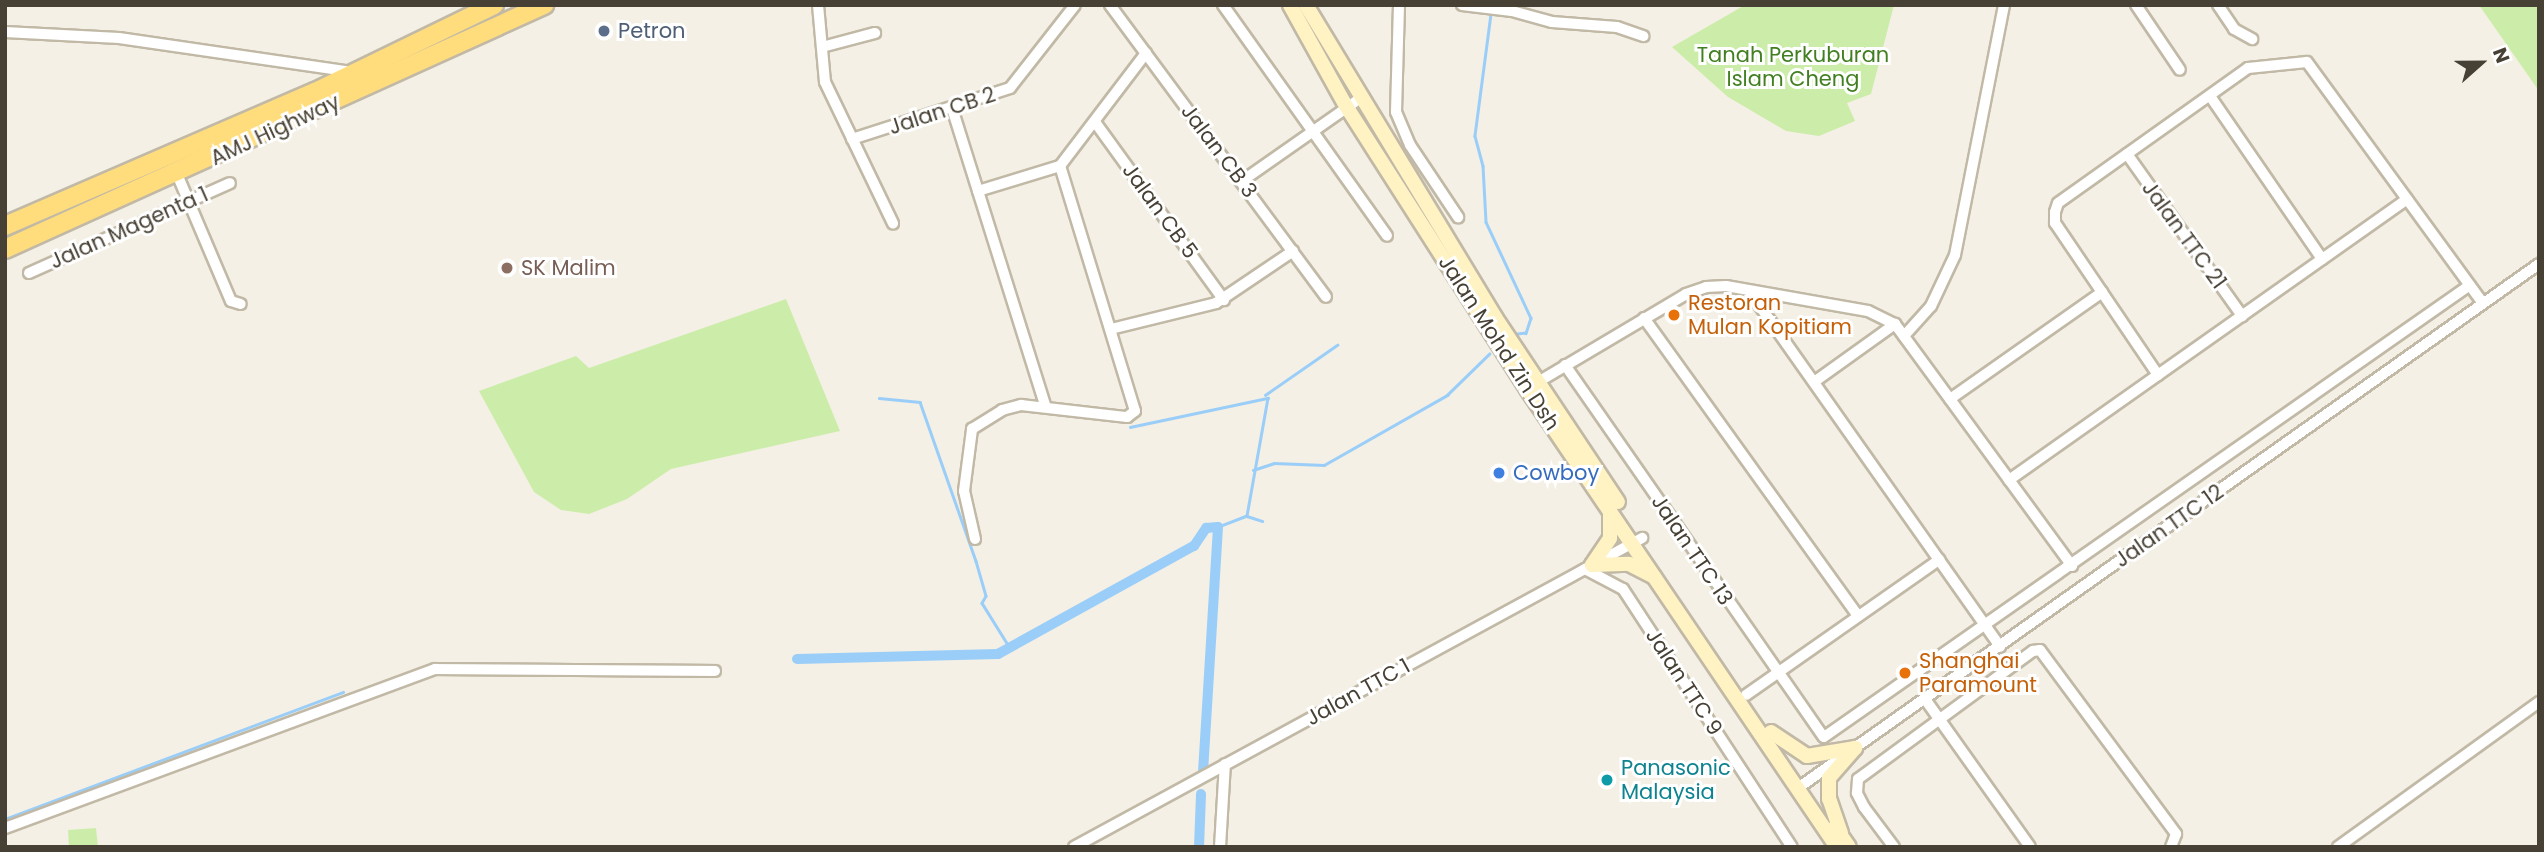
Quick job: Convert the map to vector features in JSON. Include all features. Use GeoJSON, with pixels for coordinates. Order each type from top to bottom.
{"type":"FeatureCollection","features":[{"type":"Feature","properties":{"kind":"highway","name":"AMJ Highway"},"geometry":{"type":"LineString","coordinates":[[5,226],[354,73],[494,5]]}},
{"type":"Feature","properties":{"kind":"highway","name":"AMJ Highway"},"geometry":{"type":"LineString","coordinates":[[5,249],[177,174],[544,5]]}},
{"type":"Feature","properties":{"kind":"main road","name":"Jalan Mohd Zin Dsh"},"geometry":{"type":"LineString","coordinates":[[1290,5],[1346,106],[1638,540],[1771,732],[1801,785]]}},
{"type":"Feature","properties":{"kind":"main road","name":"Jalan Mohd Zin Dsh"},"geometry":{"type":"LineString","coordinates":[[1306,5],[1359,99],[1609,505],[1638,540],[1659,580],[1843,844]]}},
{"type":"Feature","properties":{"kind":"main road"},"geometry":{"type":"LineString","coordinates":[[1589,567],[1610,538],[1609,505]]}},
{"type":"Feature","properties":{"kind":"main road"},"geometry":{"type":"LineString","coordinates":[[1589,567],[1629,564],[1659,580]]}},
{"type":"Feature","properties":{"kind":"main road"},"geometry":{"type":"LineString","coordinates":[[1771,732],[1807,756],[1855,748]]}},
{"type":"Feature","properties":{"kind":"main road"},"geometry":{"type":"LineString","coordinates":[[1843,844],[1828,786],[1829,778],[1855,748]]}},
{"type":"Feature","properties":{"kind":"street"},"geometry":{"type":"LineString","coordinates":[[818,5],[825,82],[893,223]]}},
{"type":"Feature","properties":{"kind":"street","name":"Jalan CB 2"},"geometry":{"type":"LineString","coordinates":[[852,139],[1010,88],[1075,5]]}},
{"type":"Feature","properties":{"kind":"street","name":"Jalan CB 3"},"geometry":{"type":"LineString","coordinates":[[1110,5],[1326,297]]}},
{"type":"Feature","properties":{"kind":"street"},"geometry":{"type":"LineString","coordinates":[[1223,5],[1314,128],[1387,236]]}},
{"type":"Feature","properties":{"kind":"street"},"geometry":{"type":"LineString","coordinates":[[1399,5],[1396,112],[1410,145],[1458,216]]}},
{"type":"Feature","properties":{"kind":"street"},"geometry":{"type":"LineString","coordinates":[[1462,5],[1512,11],[1552,22],[1617,27],[1643,36]]}},
{"type":"Feature","properties":{"kind":"street"},"geometry":{"type":"LineString","coordinates":[[1904,336],[1931,306],[1955,254],[2004,5]]}},
{"type":"Feature","properties":{"kind":"street"},"geometry":{"type":"LineString","coordinates":[[2136,5],[2180,70]]}},
{"type":"Feature","properties":{"kind":"street"},"geometry":{"type":"LineString","coordinates":[[2218,5],[2234,29],[2252,39]]}},
{"type":"Feature","properties":{"kind":"street"},"geometry":{"type":"LineString","coordinates":[[5,32],[119,38],[354,73]]}},
{"type":"Feature","properties":{"kind":"street"},"geometry":{"type":"LineString","coordinates":[[821,47],[875,33]]}},
{"type":"Feature","properties":{"kind":"street"},"geometry":{"type":"LineString","coordinates":[[978,191],[1060,166],[1146,53]]}},
{"type":"Feature","properties":{"kind":"street"},"geometry":{"type":"LineString","coordinates":[[2158,375],[2055,223],[2055,212],[2058,203],[2248,68],[2307,62],[2483,303]]}},
{"type":"Feature","properties":{"kind":"street"},"geometry":{"type":"LineString","coordinates":[[2210,96],[2322,259]]}},
{"type":"Feature","properties":{"kind":"street"},"geometry":{"type":"LineString","coordinates":[[1242,181],[1359,99]]}},
{"type":"Feature","properties":{"kind":"street"},"geometry":{"type":"LineString","coordinates":[[952,108],[1045,405]]}},
{"type":"Feature","properties":{"kind":"street","name":"Jalan CB 5"},"geometry":{"type":"LineString","coordinates":[[1095,122],[1224,300]]}},
{"type":"Feature","properties":{"kind":"street","name":"Jalan TTC 21"},"geometry":{"type":"LineString","coordinates":[[2127,154],[2242,316]]}},
{"type":"Feature","properties":{"kind":"street"},"geometry":{"type":"LineString","coordinates":[[975,539],[964,491],[968,433],[1002,410],[1045,405],[1127,417],[1135,411],[1060,166]]}},
{"type":"Feature","properties":{"kind":"street"},"geometry":{"type":"LineString","coordinates":[[177,174],[231,301],[241,304]]}},
{"type":"Feature","properties":{"kind":"street","name":"Jalan Magenta 1"},"geometry":{"type":"LineString","coordinates":[[29,273],[230,183]]}},
{"type":"Feature","properties":{"kind":"street"},"geometry":{"type":"LineString","coordinates":[[2009,480],[2407,199]]}},
{"type":"Feature","properties":{"kind":"street"},"geometry":{"type":"LineString","coordinates":[[1111,329],[1224,300],[1293,251]]}},
{"type":"Feature","properties":{"kind":"street","name":"Jalan TTC 12"},"geometry":{"type":"LineString","coordinates":[[1801,785],[2539,264]]}},
{"type":"Feature","properties":{"kind":"street"},"geometry":{"type":"LineString","coordinates":[[1984,625],[2072,566],[2470,285]]}},
{"type":"Feature","properties":{"kind":"street"},"geometry":{"type":"LineString","coordinates":[[1533,385],[1644,318],[1706,287],[1868,311],[1895,324],[2072,566]]}},
{"type":"Feature","properties":{"kind":"street"},"geometry":{"type":"LineString","coordinates":[[1750,292],[2000,647]]}},
{"type":"Feature","properties":{"kind":"street"},"geometry":{"type":"LineString","coordinates":[[1950,399],[2102,292]]}},
{"type":"Feature","properties":{"kind":"street"},"geometry":{"type":"LineString","coordinates":[[1644,318],[1858,616]]}},
{"type":"Feature","properties":{"kind":"street"},"geometry":{"type":"LineString","coordinates":[[1814,382],[1895,324]]}},
{"type":"Feature","properties":{"kind":"street","name":"Jalan TTC 13"},"geometry":{"type":"LineString","coordinates":[[1565,365],[1819,736],[1829,736],[1984,625]]}},
{"type":"Feature","properties":{"kind":"street","name":"Jalan TTC 1"},"geometry":{"type":"LineString","coordinates":[[1074,847],[1638,540]]}},
{"type":"Feature","properties":{"kind":"street"},"geometry":{"type":"LineString","coordinates":[[1746,695],[1939,560]]}},
{"type":"Feature","properties":{"kind":"street","name":"Jalan TTC 9"},"geometry":{"type":"LineString","coordinates":[[1589,567],[1623,589],[1792,847]]}},
{"type":"Feature","properties":{"kind":"street"},"geometry":{"type":"LineString","coordinates":[[1895,847],[1864,807],[1857,793],[1858,779],[2033,651],[2047,653],[2176,834],[2171,847]]}},
{"type":"Feature","properties":{"kind":"street"},"geometry":{"type":"LineString","coordinates":[[5,828],[88,801],[280,723],[435,669],[716,671]]}},
{"type":"Feature","properties":{"kind":"street"},"geometry":{"type":"LineString","coordinates":[[1925,699],[2029,847]]}},
{"type":"Feature","properties":{"kind":"street"},"geometry":{"type":"LineString","coordinates":[[2338,847],[2539,702]]}},
{"type":"Feature","properties":{"kind":"street"},"geometry":{"type":"LineString","coordinates":[[1220,847],[1225,764]]}},
{"type":"Feature","properties":{"kind":"green space","name":"Tanah Perkuburan Islam Cheng"},"geometry":{"type":"Polygon","coordinates":[[[1745,5],[1894,5],[1871,94],[1847,103],[1855,121],[1819,136],[1786,131],[1728,97],[1672,47],[1745,5]]]}},
{"type":"Feature","properties":{"kind":"green space"},"geometry":{"type":"Polygon","coordinates":[[[2479,5],[2539,5],[2539,91],[2479,5]]]}},
{"type":"Feature","properties":{"kind":"green space"},"geometry":{"type":"Polygon","coordinates":[[[786,299],[840,431],[671,469],[627,499],[589,514],[561,510],[534,492],[479,391],[576,356],[589,368],[786,299]]]}},
{"type":"Feature","properties":{"kind":"green space"},"geometry":{"type":"Polygon","coordinates":[[[96,828],[98,847],[69,847],[68,830],[96,828]]]}},
{"type":"Feature","properties":{"kind":"waterway"},"geometry":{"type":"LineString","coordinates":[[1491,14],[1475,136],[1483,166],[1486,222],[1531,318],[1526,333],[1518,334]]}},
{"type":"Feature","properties":{"kind":"waterway"},"geometry":{"type":"LineString","coordinates":[[1265,395],[1337,345]]}},
{"type":"Feature","properties":{"kind":"waterway"},"geometry":{"type":"LineString","coordinates":[[1253,470],[1274,463],[1324,465],[1447,395],[1489,354]]}},
{"type":"Feature","properties":{"kind":"waterway"},"geometry":{"type":"LineString","coordinates":[[879,398],[920,402],[976,561],[986,596],[982,603],[1010,648]]}},
{"type":"Feature","properties":{"kind":"waterway"},"geometry":{"type":"LineString","coordinates":[[1130,427],[1268,398],[1247,516],[1218,527]]}},
{"type":"Feature","properties":{"kind":"waterway"},"geometry":{"type":"LineString","coordinates":[[1247,516],[1262,521]]}},
{"type":"Feature","properties":{"kind":"waterway"},"geometry":{"type":"LineString","coordinates":[[797,659],[998,654],[1194,546],[1206,528],[1218,527],[1203,772]]}},
{"type":"Feature","properties":{"kind":"waterway"},"geometry":{"type":"LineString","coordinates":[[5,819],[343,692]]}},
{"type":"Feature","properties":{"kind":"waterway"},"geometry":{"type":"LineString","coordinates":[[1199,847],[1201,794]]}},
{"type":"Feature","properties":{"kind":"place","name":"Petron"},"geometry":{"type":"Point","coordinates":[604,31]}},
{"type":"Feature","properties":{"kind":"place","name":"SK Malim"},"geometry":{"type":"Point","coordinates":[507,268]}},
{"type":"Feature","properties":{"kind":"place","name":"Restoran Mulan Kopitiam"},"geometry":{"type":"Point","coordinates":[1674,315]}},
{"type":"Feature","properties":{"kind":"place","name":"Cowboy"},"geometry":{"type":"Point","coordinates":[1499,473]}},
{"type":"Feature","properties":{"kind":"place","name":"Shanghai Paramount"},"geometry":{"type":"Point","coordinates":[1905,673]}},
{"type":"Feature","properties":{"kind":"place","name":"Panasonic Malaysia"},"geometry":{"type":"Point","coordinates":[1607,780]}}]}
